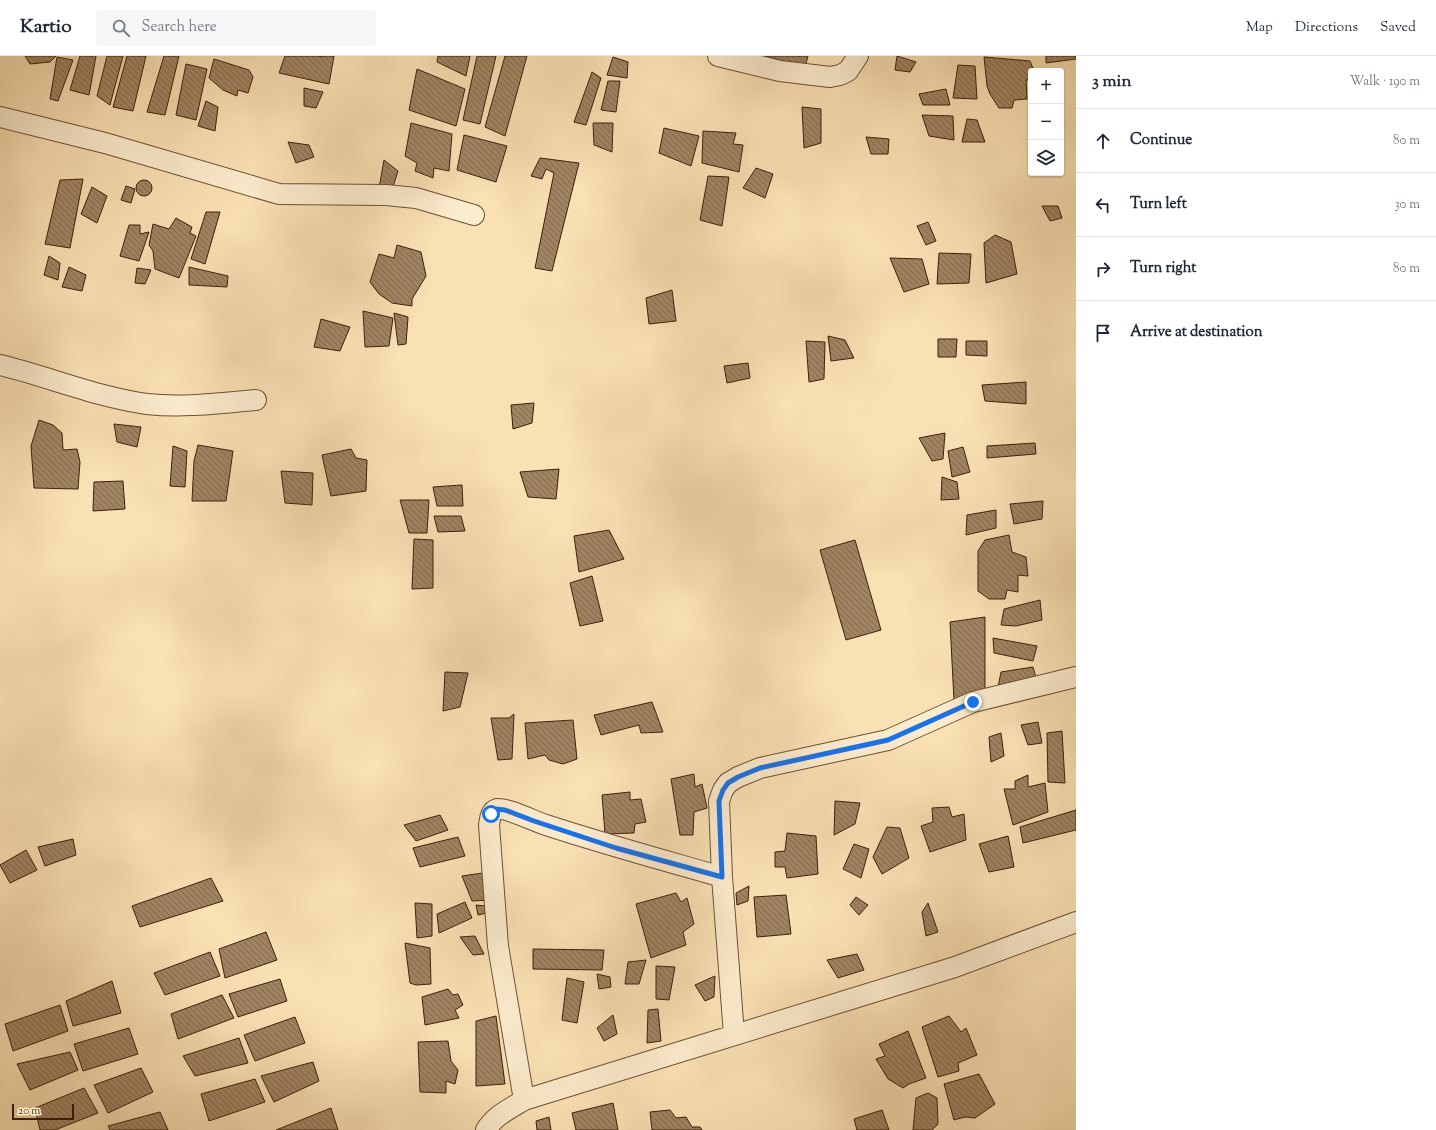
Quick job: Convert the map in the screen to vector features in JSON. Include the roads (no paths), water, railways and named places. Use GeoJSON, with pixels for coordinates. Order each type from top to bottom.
{"type":"FeatureCollection","features":[{"type":"Feature","properties":{"kind":"street"},"geometry":{"type":"LineString","coordinates":[[718,56],[780,72],[830,77],[848,72],[858,56]]}},
{"type":"Feature","properties":{"kind":"street"},"geometry":{"type":"LineString","coordinates":[[0,117],[105,143],[279,194],[394,196],[416,198],[474,215]]}},
{"type":"Feature","properties":{"kind":"street"},"geometry":{"type":"LineString","coordinates":[[0,365],[33,373],[104,395],[146,404],[177,406],[256,400]]}},
{"type":"Feature","properties":{"kind":"street"},"geometry":{"type":"LineString","coordinates":[[734,1035],[722,877],[719,801],[728,783],[760,768],[888,740],[973,702],[1076,677]]}},
{"type":"Feature","properties":{"kind":"street"},"geometry":{"type":"LineString","coordinates":[[524,1100],[498,946],[489,825],[491,814],[496,809],[505,810],[616,848],[722,877]]}},
{"type":"Feature","properties":{"kind":"street"},"geometry":{"type":"LineString","coordinates":[[486,1130],[498,1115],[524,1100],[955,966],[1076,922]]}}]}
